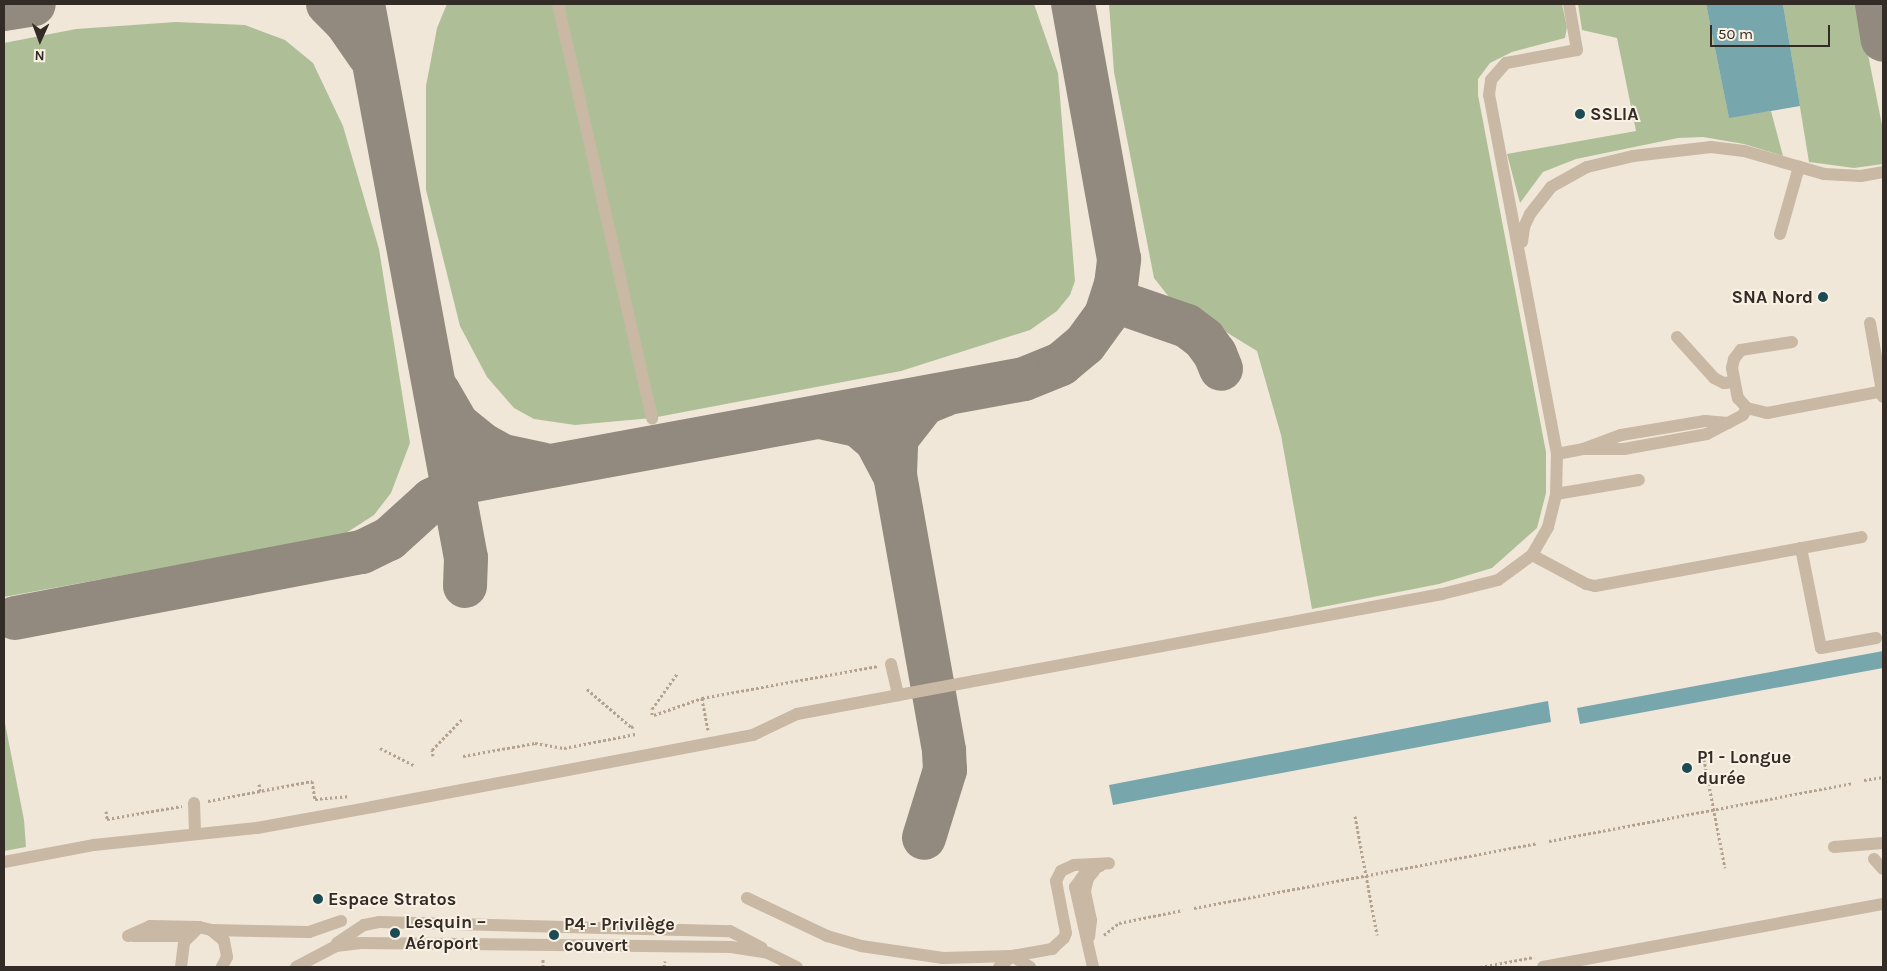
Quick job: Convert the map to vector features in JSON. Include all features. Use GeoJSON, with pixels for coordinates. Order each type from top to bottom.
{"type":"FeatureCollection","features":[{"type":"Feature","properties":{"kind":"street"},"geometry":{"type":"LineString","coordinates":[[558,4],[652,418]]}},
{"type":"Feature","properties":{"kind":"street"},"geometry":{"type":"LineString","coordinates":[[4,862],[94,845],[296,822],[753,735],[797,714],[1460,590],[1498,580],[1532,555],[1548,527],[1556,494],[1557,454],[1521,254],[1489,95],[1491,80],[1506,62],[1577,50],[1569,4]]}},
{"type":"Feature","properties":{"kind":"street"},"geometry":{"type":"LineString","coordinates":[[1521,254],[1524,226],[1551,187],[1587,167],[1634,156],[1711,147],[1744,151],[1824,174],[1861,176],[1883,172]]}},
{"type":"Feature","properties":{"kind":"street"},"geometry":{"type":"LineString","coordinates":[[1780,234],[1799,167]]}},
{"type":"Feature","properties":{"kind":"street"},"geometry":{"type":"LineString","coordinates":[[1792,342],[1741,350],[1734,360],[1734,382],[1738,398],[1747,408],[1767,413],[1882,393],[1870,323]]}},
{"type":"Feature","properties":{"kind":"street"},"geometry":{"type":"LineString","coordinates":[[1677,337],[1714,378],[1724,384],[1734,382]]}},
{"type":"Feature","properties":{"kind":"street"},"geometry":{"type":"LineString","coordinates":[[1557,454],[1583,449],[1621,435],[1704,420],[1728,423],[1743,415],[1747,408]]}},
{"type":"Feature","properties":{"kind":"street"},"geometry":{"type":"LineString","coordinates":[[1556,494],[1639,480]]}},
{"type":"Feature","properties":{"kind":"street"},"geometry":{"type":"LineString","coordinates":[[1532,555],[1595,586],[1862,537]]}},
{"type":"Feature","properties":{"kind":"street"},"geometry":{"type":"LineString","coordinates":[[1801,548],[1820,648],[1876,638]]}},
{"type":"Feature","properties":{"kind":"street"},"geometry":{"type":"LineString","coordinates":[[891,664],[898,695]]}},
{"type":"Feature","properties":{"kind":"street"},"geometry":{"type":"LineString","coordinates":[[194,803],[195,834]]}},
{"type":"Feature","properties":{"kind":"street"},"geometry":{"type":"LineString","coordinates":[[1866,845],[1883,835]]}},
{"type":"Feature","properties":{"kind":"street"},"geometry":{"type":"LineString","coordinates":[[1834,847],[1883,842]]}},
{"type":"Feature","properties":{"kind":"street"},"geometry":{"type":"LineString","coordinates":[[1866,845],[1883,850]]}},
{"type":"Feature","properties":{"kind":"street"},"geometry":{"type":"LineString","coordinates":[[1874,859],[1883,869]]}},
{"type":"Feature","properties":{"kind":"street"},"geometry":{"type":"LineString","coordinates":[[1093,943],[1073,924],[1067,885],[1078,869],[1110,863]]}},
{"type":"Feature","properties":{"kind":"street"},"geometry":{"type":"LineString","coordinates":[[1093,967],[1091,920],[1085,885],[1096,870],[1110,863]]}},
{"type":"Feature","properties":{"kind":"street"},"geometry":{"type":"LineString","coordinates":[[746,898],[819,933],[861,946],[943,958],[1012,956],[1052,949],[1066,933],[1058,876],[1074,865],[1110,863]]}},
{"type":"Feature","properties":{"kind":"street"},"geometry":{"type":"LineString","coordinates":[[1543,967],[1883,904]]}},
{"type":"Feature","properties":{"kind":"street"},"geometry":{"type":"LineString","coordinates":[[222,967],[227,950],[220,936],[205,929],[188,936],[128,936],[150,926],[309,932],[341,921]]}},
{"type":"Feature","properties":{"kind":"street"},"geometry":{"type":"LineString","coordinates":[[296,967],[364,925],[379,922],[730,931],[796,967]]}},
{"type":"Feature","properties":{"kind":"street"},"geometry":{"type":"LineString","coordinates":[[181,967],[184,942],[188,936]]}},
{"type":"Feature","properties":{"kind":"street"},"geometry":{"type":"LineString","coordinates":[[324,951],[343,944],[359,943],[730,947],[768,952]]}},
{"type":"Feature","properties":{"kind":"street"},"geometry":{"type":"LineString","coordinates":[[998,967],[1012,956]]}},
{"type":"Feature","properties":{"kind":"street"},"geometry":{"type":"LineString","coordinates":[[1012,956],[1030,967]]}},
{"type":"Feature","properties":{"kind":"path"},"geometry":{"type":"LineString","coordinates":[[677,674],[652,709],[653,715],[702,698],[891,664]]}},
{"type":"Feature","properties":{"kind":"path"},"geometry":{"type":"LineString","coordinates":[[587,689],[631,727],[635,726]]}},
{"type":"Feature","properties":{"kind":"path"},"geometry":{"type":"LineString","coordinates":[[702,698],[710,743]]}},
{"type":"Feature","properties":{"kind":"path"},"geometry":{"type":"LineString","coordinates":[[433,756],[432,750],[463,718]]}},
{"type":"Feature","properties":{"kind":"path"},"geometry":{"type":"LineString","coordinates":[[463,756],[534,742],[564,748],[636,734]]}},
{"type":"Feature","properties":{"kind":"path"},"geometry":{"type":"LineString","coordinates":[[380,748],[415,766]]}},
{"type":"Feature","properties":{"kind":"path"},"geometry":{"type":"LineString","coordinates":[[1702,749],[1724,868]]}},
{"type":"Feature","properties":{"kind":"path"},"geometry":{"type":"LineString","coordinates":[[1864,780],[1883,777]]}},
{"type":"Feature","properties":{"kind":"path"},"geometry":{"type":"LineString","coordinates":[[106,810],[107,819],[312,781],[316,799],[359,795]]}},
{"type":"Feature","properties":{"kind":"path"},"geometry":{"type":"LineString","coordinates":[[1549,841],[1852,783]]}},
{"type":"Feature","properties":{"kind":"path"},"geometry":{"type":"LineString","coordinates":[[259,784],[260,791]]}},
{"type":"Feature","properties":{"kind":"path"},"geometry":{"type":"LineString","coordinates":[[1355,816],[1377,935]]}},
{"type":"Feature","properties":{"kind":"path"},"geometry":{"type":"LineString","coordinates":[[1194,908],[1537,843]]}},
{"type":"Feature","properties":{"kind":"path"},"geometry":{"type":"LineString","coordinates":[[1093,943],[1120,922],[1183,910]]}},
{"type":"Feature","properties":{"kind":"path"},"geometry":{"type":"LineString","coordinates":[[543,960],[543,967]]}},
{"type":"Feature","properties":{"kind":"path"},"geometry":{"type":"LineString","coordinates":[[664,961],[664,967]]}},
{"type":"Feature","properties":{"kind":"green space"},"geometry":{"type":"Polygon","coordinates":[[[447,4],[1034,4],[1058,73],[1075,281],[1070,295],[1057,311],[1030,330],[901,371],[652,418],[575,425],[534,419],[514,408],[487,377],[460,326],[426,190],[426,86],[437,28],[447,4]]]}},
{"type":"Feature","properties":{"kind":"green space"},"geometry":{"type":"Polygon","coordinates":[[[1109,4],[1562,4],[1567,27],[1565,38],[1512,52],[1490,63],[1478,79],[1478,95],[1546,452],[1546,493],[1537,528],[1492,568],[1439,584],[1312,609],[1281,435],[1257,351],[1169,297],[1154,278],[1114,72],[1109,4]]]}},
{"type":"Feature","properties":{"kind":"green space"},"geometry":{"type":"Polygon","coordinates":[[[1578,4],[1706,4],[1729,117],[1771,111],[1783,156],[1744,144],[1703,137],[1678,138],[1576,159],[1543,172],[1520,203],[1507,154],[1636,131],[1617,38],[1582,30],[1578,4]]]}},
{"type":"Feature","properties":{"kind":"green space"},"geometry":{"type":"Polygon","coordinates":[[[1783,4],[1858,4],[1883,130],[1883,164],[1854,168],[1809,162],[1783,4]]]}},
{"type":"Feature","properties":{"kind":"green space"},"geometry":{"type":"Polygon","coordinates":[[[176,22],[245,25],[285,40],[313,63],[343,126],[379,249],[410,443],[391,493],[374,515],[343,535],[4,597],[4,43],[76,29],[176,22]]]}},
{"type":"Feature","properties":{"kind":"green space"},"geometry":{"type":"Polygon","coordinates":[[[4,718],[24,820],[26,847],[4,851],[4,718]]]}},
{"type":"Feature","properties":{"kind":"water"},"geometry":{"type":"Polygon","coordinates":[[[1706,4],[1783,4],[1800,106],[1729,118],[1706,4]]]}},
{"type":"Feature","properties":{"kind":"water"},"geometry":{"type":"Polygon","coordinates":[[[1883,651],[1883,668],[1580,724],[1577,708],[1883,651]]]}},
{"type":"Feature","properties":{"kind":"water"},"geometry":{"type":"Polygon","coordinates":[[[1548,701],[1551,722],[1113,805],[1109,785],[1548,701]]]}},
{"type":"Feature","properties":{"kind":"taxiway"},"geometry":{"type":"LineString","coordinates":[[4,9],[34,4]]}},
{"type":"Feature","properties":{"kind":"taxiway"},"geometry":{"type":"LineString","coordinates":[[328,4],[346,22],[369,55]]}},
{"type":"Feature","properties":{"kind":"taxiway"},"geometry":{"type":"LineString","coordinates":[[363,4],[466,558],[465,586]]}},
{"type":"Feature","properties":{"kind":"taxiway"},"geometry":{"type":"LineString","coordinates":[[15,618],[362,552],[389,539],[432,500],[469,481],[1024,379],[1061,364],[1085,344],[1106,315],[1116,285],[1119,259],[1073,4]]}},
{"type":"Feature","properties":{"kind":"taxiway"},"geometry":{"type":"LineString","coordinates":[[1877,4],[1883,40]]}},
{"type":"Feature","properties":{"kind":"taxiway"},"geometry":{"type":"LineString","coordinates":[[1112,300],[1187,326],[1204,339],[1215,354],[1221,369]]}},
{"type":"Feature","properties":{"kind":"taxiway"},"geometry":{"type":"LineString","coordinates":[[438,391],[457,424],[483,445],[503,456],[542,464]]}},
{"type":"Feature","properties":{"kind":"taxiway"},"geometry":{"type":"LineString","coordinates":[[820,417],[858,425],[876,440],[895,475],[896,439],[924,403],[944,395]]}},
{"type":"Feature","properties":{"kind":"taxiway"},"geometry":{"type":"LineString","coordinates":[[895,475],[944,751],[945,770],[924,838]]}},
{"type":"Feature","properties":{"kind":"place","name":"SSLIA"},"geometry":{"type":"Point","coordinates":[1580,114]}},
{"type":"Feature","properties":{"kind":"place","name":"SNA Nord"},"geometry":{"type":"Point","coordinates":[1823,297]}},
{"type":"Feature","properties":{"kind":"place","name":"P1 - Longue durée"},"geometry":{"type":"Point","coordinates":[1687,768]}},
{"type":"Feature","properties":{"kind":"place","name":"Espace Stratos"},"geometry":{"type":"Point","coordinates":[318,899]}},
{"type":"Feature","properties":{"kind":"place","name":"Lesquin – Aéroport"},"geometry":{"type":"Point","coordinates":[395,933]}},
{"type":"Feature","properties":{"kind":"place","name":"P4 - Privilège couvert"},"geometry":{"type":"Point","coordinates":[554,935]}}]}
